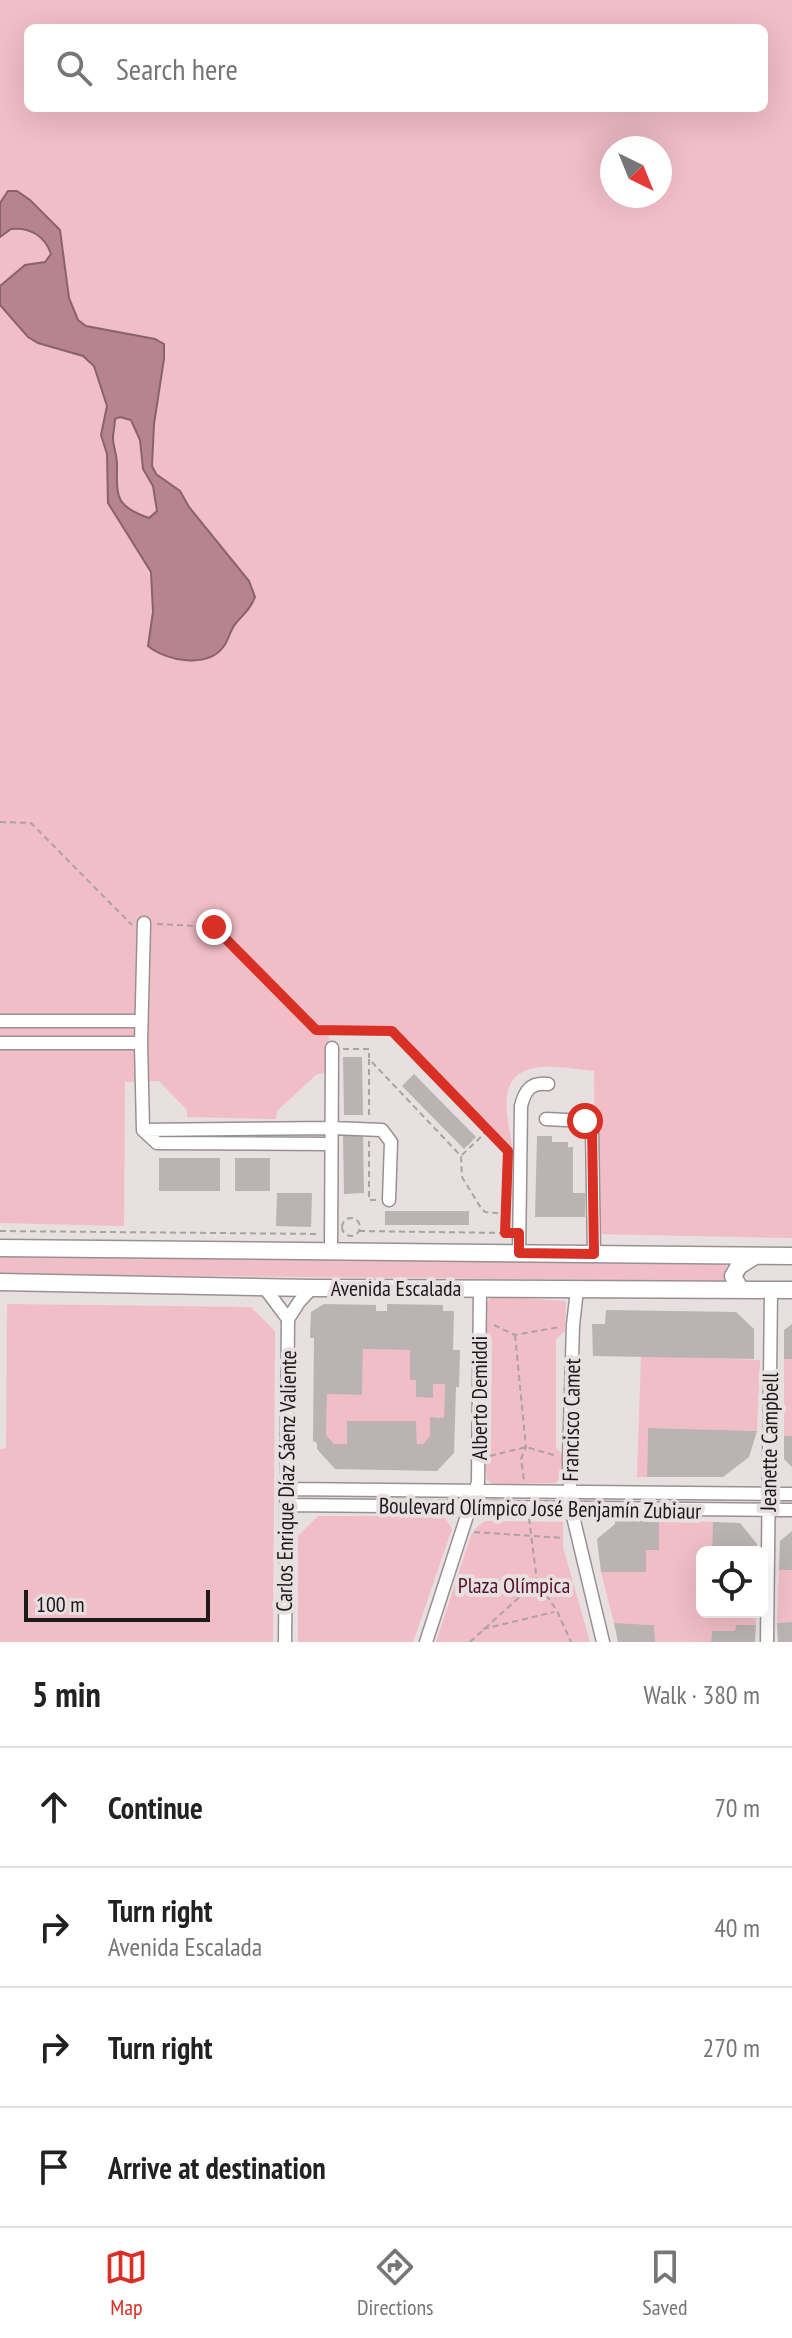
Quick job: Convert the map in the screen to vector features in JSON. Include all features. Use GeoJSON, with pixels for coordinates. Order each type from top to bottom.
{"type":"FeatureCollection","features":[{"type":"Feature","properties":{"kind":"main road","name":"Avenida Escalada"},"geometry":{"type":"LineString","coordinates":[[0,1248],[792,1256]]}},
{"type":"Feature","properties":{"kind":"main road"},"geometry":{"type":"LineString","coordinates":[[740,1289],[733,1276],[739,1266],[755,1256]]}},
{"type":"Feature","properties":{"kind":"main road","name":"Avenida Escalada"},"geometry":{"type":"LineString","coordinates":[[0,1282],[312,1288],[791,1290]]}},
{"type":"Feature","properties":{"kind":"street"},"geometry":{"type":"LineString","coordinates":[[144,923],[141,1021],[143,1130],[157,1143],[331,1144]]}},
{"type":"Feature","properties":{"kind":"street"},"geometry":{"type":"LineString","coordinates":[[0,1021],[141,1021]]}},
{"type":"Feature","properties":{"kind":"street"},"geometry":{"type":"LineString","coordinates":[[0,1043],[141,1043]]}},
{"type":"Feature","properties":{"kind":"street"},"geometry":{"type":"LineString","coordinates":[[331,1251],[332,1048]]}},
{"type":"Feature","properties":{"kind":"street"},"geometry":{"type":"LineString","coordinates":[[519,1253],[521,1106],[524,1094],[532,1086],[537,1082],[548,1084]]}},
{"type":"Feature","properties":{"kind":"street"},"geometry":{"type":"LineString","coordinates":[[546,1119],[585,1121],[592,1128],[594,1254]]}},
{"type":"Feature","properties":{"kind":"street"},"geometry":{"type":"LineString","coordinates":[[143,1130],[382,1130],[391,1142],[389,1200]]}},
{"type":"Feature","properties":{"kind":"street","name":"Carlos Enrique Díaz Sáenz Valiente"},"geometry":{"type":"LineString","coordinates":[[264,1287],[288,1319]]}},
{"type":"Feature","properties":{"kind":"street","name":"Carlos Enrique Díaz Sáenz Valiente"},"geometry":{"type":"LineString","coordinates":[[285,1642],[288,1319],[312,1288]]}},
{"type":"Feature","properties":{"kind":"street","name":"Alberto Demiddi"},"geometry":{"type":"LineString","coordinates":[[426,1642],[476,1491],[480,1289]]}},
{"type":"Feature","properties":{"kind":"street","name":"Francisco Camet"},"geometry":{"type":"LineString","coordinates":[[577,1290],[569,1460],[571,1508],[603,1642]]}},
{"type":"Feature","properties":{"kind":"street","name":"Jeanette Campbell"},"geometry":{"type":"LineString","coordinates":[[767,1642],[771,1290]]}},
{"type":"Feature","properties":{"kind":"street","name":"Boulevard Olímpico José Benjamín Zubiaur"},"geometry":{"type":"LineString","coordinates":[[287,1489],[792,1494]]}},
{"type":"Feature","properties":{"kind":"street","name":"Boulevard Olímpico José Benjamín Zubiaur"},"geometry":{"type":"LineString","coordinates":[[287,1505],[792,1510]]}},
{"type":"Feature","properties":{"kind":"path"},"geometry":{"type":"LineString","coordinates":[[0,822],[31,823],[144,938]]}},
{"type":"Feature","properties":{"kind":"path"},"geometry":{"type":"LineString","coordinates":[[144,923],[214,927],[316,1030],[392,1031],[508,1151]]}},
{"type":"Feature","properties":{"kind":"path"},"geometry":{"type":"LineString","coordinates":[[332,1048],[369,1049],[369,1200],[389,1200]]}},
{"type":"Feature","properties":{"kind":"path"},"geometry":{"type":"LineString","coordinates":[[369,1059],[461,1156],[462,1177],[481,1208],[485,1212],[506,1214]]}},
{"type":"Feature","properties":{"kind":"path"},"geometry":{"type":"LineString","coordinates":[[461,1156],[488,1130]]}},
{"type":"Feature","properties":{"kind":"path"},"geometry":{"type":"LineString","coordinates":[[359,1231],[359,1223],[355,1219],[343,1223],[343,1232],[347,1235],[356,1235],[359,1231],[505,1233],[506,1198]]}},
{"type":"Feature","properties":{"kind":"path"},"geometry":{"type":"LineString","coordinates":[[0,1231],[321,1234],[320,1225]]}},
{"type":"Feature","properties":{"kind":"path"},"geometry":{"type":"LineString","coordinates":[[479,1317],[515,1335],[573,1325]]}},
{"type":"Feature","properties":{"kind":"path"},"geometry":{"type":"LineString","coordinates":[[515,1335],[526,1447],[521,1459],[527,1492]]}},
{"type":"Feature","properties":{"kind":"path"},"geometry":{"type":"LineString","coordinates":[[479,1459],[526,1447],[569,1460]]}},
{"type":"Feature","properties":{"kind":"path"},"geometry":{"type":"LineString","coordinates":[[528,1508],[537,1581],[557,1611],[571,1642]]}},
{"type":"Feature","properties":{"kind":"path"},"geometry":{"type":"LineString","coordinates":[[463,1531],[577,1539]]}},
{"type":"Feature","properties":{"kind":"path"},"geometry":{"type":"LineString","coordinates":[[470,1642],[537,1581]]}},
{"type":"Feature","properties":{"kind":"path"},"geometry":{"type":"LineString","coordinates":[[482,1629],[557,1611]]}},
{"type":"Feature","properties":{"kind":"green space"},"geometry":{"type":"Polygon","coordinates":[[[0,0],[792,0],[792,1238],[596,1234],[594,1071],[542,1067],[518,1074],[507,1096],[512,1147],[393,1026],[329,1026],[327,1073],[317,1074],[277,1111],[276,1119],[187,1117],[187,1110],[159,1081],[125,1082],[124,1226],[0,1223],[0,0]]]}},
{"type":"Feature","properties":{"kind":"green space"},"geometry":{"type":"Polygon","coordinates":[[[0,1257],[726,1262],[727,1281],[0,1274],[0,1257]]]}},
{"type":"Feature","properties":{"kind":"green space"},"geometry":{"type":"Polygon","coordinates":[[[492,1296],[566,1301],[565,1331],[556,1339],[556,1448],[562,1454],[562,1477],[555,1483],[492,1484],[487,1480],[484,1446],[491,1440],[492,1338],[485,1333],[486,1304],[492,1296]]]}},
{"type":"Feature","properties":{"kind":"green space"},"geometry":{"type":"Polygon","coordinates":[[[7,1304],[251,1307],[275,1331],[273,1642],[0,1642],[0,1449],[6,1448],[7,1304]]]}},
{"type":"Feature","properties":{"kind":"green space"},"geometry":{"type":"Polygon","coordinates":[[[363,1349],[410,1350],[410,1380],[416,1380],[416,1397],[433,1398],[433,1384],[445,1384],[444,1418],[430,1417],[430,1436],[423,1444],[417,1444],[416,1421],[348,1421],[347,1444],[334,1444],[326,1435],[327,1394],[362,1395],[363,1349]]]}},
{"type":"Feature","properties":{"kind":"green space"},"geometry":{"type":"Polygon","coordinates":[[[641,1356],[760,1360],[757,1431],[648,1428],[647,1477],[637,1477],[641,1356]]]}},
{"type":"Feature","properties":{"kind":"green space"},"geometry":{"type":"Polygon","coordinates":[[[784,1359],[792,1359],[792,1436],[784,1436],[784,1359]]]}},
{"type":"Feature","properties":{"kind":"green space"},"geometry":{"type":"Polygon","coordinates":[[[318,1516],[444,1516],[452,1529],[413,1642],[298,1642],[298,1536],[318,1516]]]}},
{"type":"Feature","properties":{"kind":"green space"},"geometry":{"type":"Polygon","coordinates":[[[659,1520],[713,1522],[712,1546],[696,1546],[696,1618],[756,1618],[756,1625],[736,1625],[735,1631],[712,1631],[711,1642],[655,1642],[654,1625],[614,1623],[601,1572],[646,1572],[646,1550],[659,1549],[659,1520]]]}},
{"type":"Feature","properties":{"kind":"green space","name":"Plaza Olímpica"},"geometry":{"type":"Polygon","coordinates":[[[485,1521],[563,1522],[563,1547],[590,1642],[436,1642],[471,1535],[485,1521]]]}},
{"type":"Feature","properties":{"kind":"green space"},"geometry":{"type":"Polygon","coordinates":[[[779,1570],[792,1570],[792,1622],[777,1623],[779,1570]]]}},
{"type":"Feature","properties":{"kind":"shaded area"},"geometry":{"type":"Polygon","coordinates":[[[8,191],[17,191],[60,230],[69,298],[78,320],[86,326],[155,339],[164,344],[152,466],[156,474],[180,491],[189,507],[249,581],[255,597],[224,646],[208,658],[176,659],[148,646],[153,612],[151,572],[108,503],[107,454],[101,435],[107,406],[94,366],[83,356],[38,343],[28,337],[0,305],[0,286],[25,265],[45,262],[51,254],[45,242],[30,231],[11,229],[0,237],[0,203],[8,191]],[[115,419],[113,438],[118,492],[123,504],[149,518],[157,511],[153,486],[143,469],[140,440],[131,420],[115,419]]]}},
{"type":"Feature","properties":{"kind":"building"},"geometry":{"type":"Polygon","coordinates":[[[343,1057],[362,1057],[363,1115],[344,1115],[343,1057]]]}},
{"type":"Feature","properties":{"kind":"building"},"geometry":{"type":"Polygon","coordinates":[[[414,1074],[476,1137],[464,1149],[402,1086],[414,1074]]]}},
{"type":"Feature","properties":{"kind":"building"},"geometry":{"type":"Polygon","coordinates":[[[343,1135],[363,1135],[364,1193],[344,1194],[343,1135]]]}},
{"type":"Feature","properties":{"kind":"building"},"geometry":{"type":"Polygon","coordinates":[[[537,1136],[552,1136],[552,1142],[568,1142],[568,1147],[573,1147],[573,1193],[585,1193],[585,1217],[535,1217],[537,1136]]]}},
{"type":"Feature","properties":{"kind":"building"},"geometry":{"type":"Polygon","coordinates":[[[159,1158],[220,1158],[220,1191],[159,1191],[159,1158]]]}},
{"type":"Feature","properties":{"kind":"building"},"geometry":{"type":"Polygon","coordinates":[[[235,1158],[270,1158],[270,1191],[235,1191],[235,1158]]]}},
{"type":"Feature","properties":{"kind":"building"},"geometry":{"type":"Polygon","coordinates":[[[277,1193],[312,1193],[311,1227],[276,1226],[277,1193]]]}},
{"type":"Feature","properties":{"kind":"building"},"geometry":{"type":"Polygon","coordinates":[[[385,1211],[469,1211],[469,1225],[385,1225],[385,1211]]]}},
{"type":"Feature","properties":{"kind":"building"},"geometry":{"type":"Polygon","coordinates":[[[324,1304],[376,1305],[376,1311],[387,1311],[387,1304],[443,1305],[443,1311],[454,1311],[453,1350],[460,1350],[454,1453],[437,1471],[335,1469],[317,1449],[317,1443],[313,1441],[314,1338],[310,1338],[311,1312],[324,1304]],[[363,1349],[362,1395],[327,1394],[326,1435],[334,1444],[347,1444],[347,1421],[416,1421],[417,1444],[423,1444],[430,1436],[430,1417],[444,1418],[445,1384],[433,1384],[433,1398],[416,1397],[416,1380],[410,1380],[410,1350],[363,1349]]]}},
{"type":"Feature","properties":{"kind":"building"},"geometry":{"type":"Polygon","coordinates":[[[606,1310],[736,1312],[754,1329],[754,1359],[593,1356],[592,1324],[605,1324],[606,1310]]]}},
{"type":"Feature","properties":{"kind":"building"},"geometry":{"type":"Polygon","coordinates":[[[792,1324],[792,1359],[784,1359],[784,1330],[792,1324]]]}},
{"type":"Feature","properties":{"kind":"building"},"geometry":{"type":"Polygon","coordinates":[[[648,1428],[757,1431],[749,1457],[723,1477],[647,1477],[648,1428]]]}},
{"type":"Feature","properties":{"kind":"building"},"geometry":{"type":"Polygon","coordinates":[[[784,1436],[792,1436],[792,1467],[784,1459],[784,1436]]]}},
{"type":"Feature","properties":{"kind":"building"},"geometry":{"type":"Polygon","coordinates":[[[615,1520],[659,1520],[659,1550],[646,1550],[646,1572],[601,1572],[597,1539],[615,1524],[615,1520]]]}},
{"type":"Feature","properties":{"kind":"building"},"geometry":{"type":"Polygon","coordinates":[[[713,1522],[740,1523],[757,1544],[757,1546],[712,1546],[713,1522]]]}},
{"type":"Feature","properties":{"kind":"building"},"geometry":{"type":"Polygon","coordinates":[[[792,1531],[792,1570],[779,1570],[780,1541],[792,1531]]]}},
{"type":"Feature","properties":{"kind":"building"},"geometry":{"type":"Polygon","coordinates":[[[792,1622],[792,1642],[778,1642],[777,1623],[792,1622]]]}},
{"type":"Feature","properties":{"kind":"building"},"geometry":{"type":"Polygon","coordinates":[[[614,1623],[654,1625],[655,1642],[618,1642],[614,1623]]]}},
{"type":"Feature","properties":{"kind":"building"},"geometry":{"type":"Polygon","coordinates":[[[736,1625],[756,1625],[755,1642],[711,1642],[712,1631],[735,1631],[736,1625]]]}},
{"type":"Feature","properties":{"kind":"route"},"geometry":{"type":"LineString","coordinates":[[214,927],[316,1030],[392,1031],[508,1151],[505,1233],[519,1233],[519,1253],[594,1254],[592,1128],[585,1121]]}}]}
